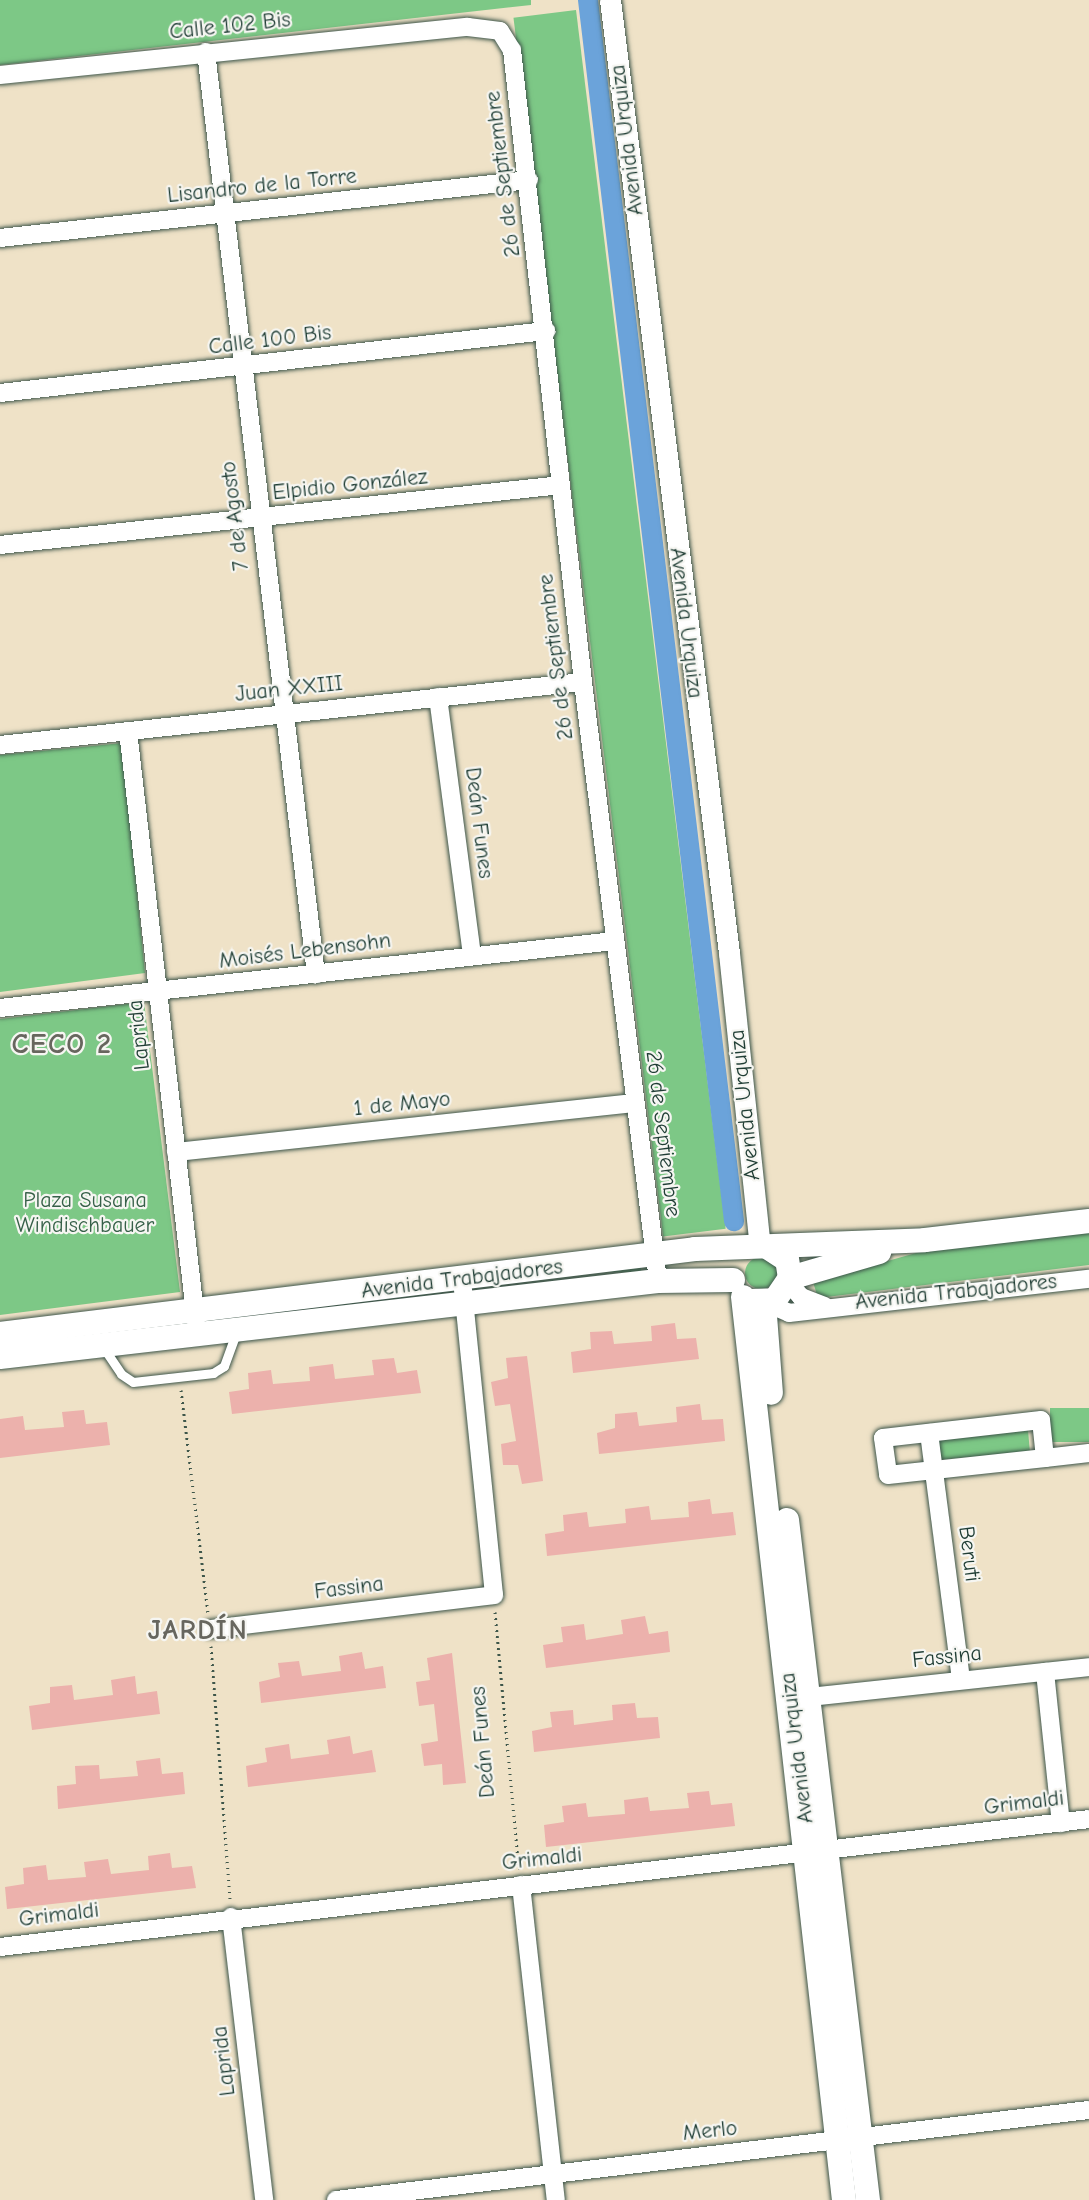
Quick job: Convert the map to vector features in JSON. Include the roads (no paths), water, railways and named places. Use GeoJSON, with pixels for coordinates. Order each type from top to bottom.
{"type":"FeatureCollection","features":[{"type":"Feature","properties":{"kind":"main road","name":"Avenida Trabajadores"},"geometry":{"type":"LineString","coordinates":[[0,1357],[102,1345],[196,1323],[462,1279],[654,1255],[759,1246],[925,1240],[1089,1221]]}},
{"type":"Feature","properties":{"kind":"main road","name":"Avenida Trabajadores"},"geometry":{"type":"LineString","coordinates":[[790,1281],[925,1240]]}},
{"type":"Feature","properties":{"kind":"main road"},"geometry":{"type":"LineString","coordinates":[[759,1246],[787,1260],[790,1281],[781,1296],[751,1296],[734,1263],[759,1246]]}},
{"type":"Feature","properties":{"kind":"main road","name":"Avenida Trabajadores"},"geometry":{"type":"LineString","coordinates":[[0,1334],[196,1323],[237,1330],[658,1281],[751,1296]]}},
{"type":"Feature","properties":{"kind":"main road","name":"Avenida Urquiza"},"geometry":{"type":"LineString","coordinates":[[751,1296],[809,1696],[837,2141],[844,2200]]}},
{"type":"Feature","properties":{"kind":"main road","name":"Avenida Urquiza"},"geometry":{"type":"LineString","coordinates":[[751,1296],[819,1852],[868,2200]]}},
{"type":"Feature","properties":{"kind":"street","name":"Avenida Urquiza"},"geometry":{"type":"LineString","coordinates":[[610,0],[729,953],[759,1246]]}},
{"type":"Feature","properties":{"kind":"street","name":"Calle 102 Bis"},"geometry":{"type":"LineString","coordinates":[[0,75],[206,52],[468,27],[500,31]]}},
{"type":"Feature","properties":{"kind":"street","name":"26 de Septiembre"},"geometry":{"type":"LineString","coordinates":[[500,31],[512,50],[529,180],[583,682],[658,1281]]}},
{"type":"Feature","properties":{"kind":"street","name":"7 de Agosto"},"geometry":{"type":"LineString","coordinates":[[206,52],[223,215],[316,974]]}},
{"type":"Feature","properties":{"kind":"street","name":"Lisandro de la Torre"},"geometry":{"type":"LineString","coordinates":[[0,238],[529,180]]}},
{"type":"Feature","properties":{"kind":"street","name":"Calle 100 Bis"},"geometry":{"type":"LineString","coordinates":[[0,393],[242,368],[546,331]]}},
{"type":"Feature","properties":{"kind":"street","name":"Elpidio González"},"geometry":{"type":"LineString","coordinates":[[0,545],[561,485]]}},
{"type":"Feature","properties":{"kind":"street","name":"Juan XXIII"},"geometry":{"type":"LineString","coordinates":[[0,745],[583,682]]}},
{"type":"Feature","properties":{"kind":"street","name":"Deán Funes"},"geometry":{"type":"LineString","coordinates":[[438,697],[472,956]]}},
{"type":"Feature","properties":{"kind":"street","name":"Laprida"},"geometry":{"type":"LineString","coordinates":[[128,731],[196,1323]]}},
{"type":"Feature","properties":{"kind":"street","name":"Moisés Lebensohn"},"geometry":{"type":"LineString","coordinates":[[0,1008],[158,993],[615,941]]}},
{"type":"Feature","properties":{"kind":"street","name":"1 de Mayo"},"geometry":{"type":"LineString","coordinates":[[176,1152],[634,1103]]}},
{"type":"Feature","properties":{"kind":"street"},"geometry":{"type":"LineString","coordinates":[[461,1304],[462,1279]]}},
{"type":"Feature","properties":{"kind":"street","name":"Avenida Trabajadores"},"geometry":{"type":"LineString","coordinates":[[751,1296],[789,1313],[824,1306],[1089,1279]]}},
{"type":"Feature","properties":{"kind":"street","name":"Avenida Trabajadores"},"geometry":{"type":"LineString","coordinates":[[790,1281],[801,1297],[824,1306]]}},
{"type":"Feature","properties":{"kind":"street","name":"Fassina"},"geometry":{"type":"LineString","coordinates":[[210,1629],[494,1595],[461,1304]]}},
{"type":"Feature","properties":{"kind":"street"},"geometry":{"type":"LineString","coordinates":[[1045,1458],[1041,1420],[883,1438],[888,1475],[1045,1458],[1089,1453]]}},
{"type":"Feature","properties":{"kind":"street","name":"Beruti"},"geometry":{"type":"LineString","coordinates":[[929,1433],[961,1680]]}},
{"type":"Feature","properties":{"kind":"street","name":"Fassina"},"geometry":{"type":"LineString","coordinates":[[809,1696],[1089,1667]]}},
{"type":"Feature","properties":{"kind":"street"},"geometry":{"type":"LineString","coordinates":[[1045,1672],[1061,1823]]}},
{"type":"Feature","properties":{"kind":"street","name":"Grimaldi"},"geometry":{"type":"LineString","coordinates":[[0,1947],[231,1917],[819,1852],[1089,1819]]}},
{"type":"Feature","properties":{"kind":"street"},"geometry":{"type":"LineString","coordinates":[[520,1885],[556,2200]]}},
{"type":"Feature","properties":{"kind":"street","name":"Laprida"},"geometry":{"type":"LineString","coordinates":[[231,1917],[264,2200]]}},
{"type":"Feature","properties":{"kind":"street","name":"Merlo"},"geometry":{"type":"LineString","coordinates":[[336,2200],[553,2172],[861,2139],[1089,2110]]}},
{"type":"Feature","properties":{"kind":"lane"},"geometry":{"type":"LineString","coordinates":[[102,1345],[121,1374],[134,1382],[213,1373],[224,1366],[237,1330]]}},
{"type":"Feature","properties":{"kind":"waterway"},"geometry":{"type":"LineString","coordinates":[[588,0],[734,1221]]}},
{"type":"Feature","properties":{"kind":"district","name":"CECO 2"},"geometry":{"type":"Point","coordinates":[62,1044]}},
{"type":"Feature","properties":{"kind":"district","name":"JARDÍN"},"geometry":{"type":"Point","coordinates":[198,1630]}},
{"type":"Feature","properties":{"kind":"park label","name":"Plaza Susana Windischbauer"},"geometry":{"type":"Point","coordinates":[85,1212]}}]}
